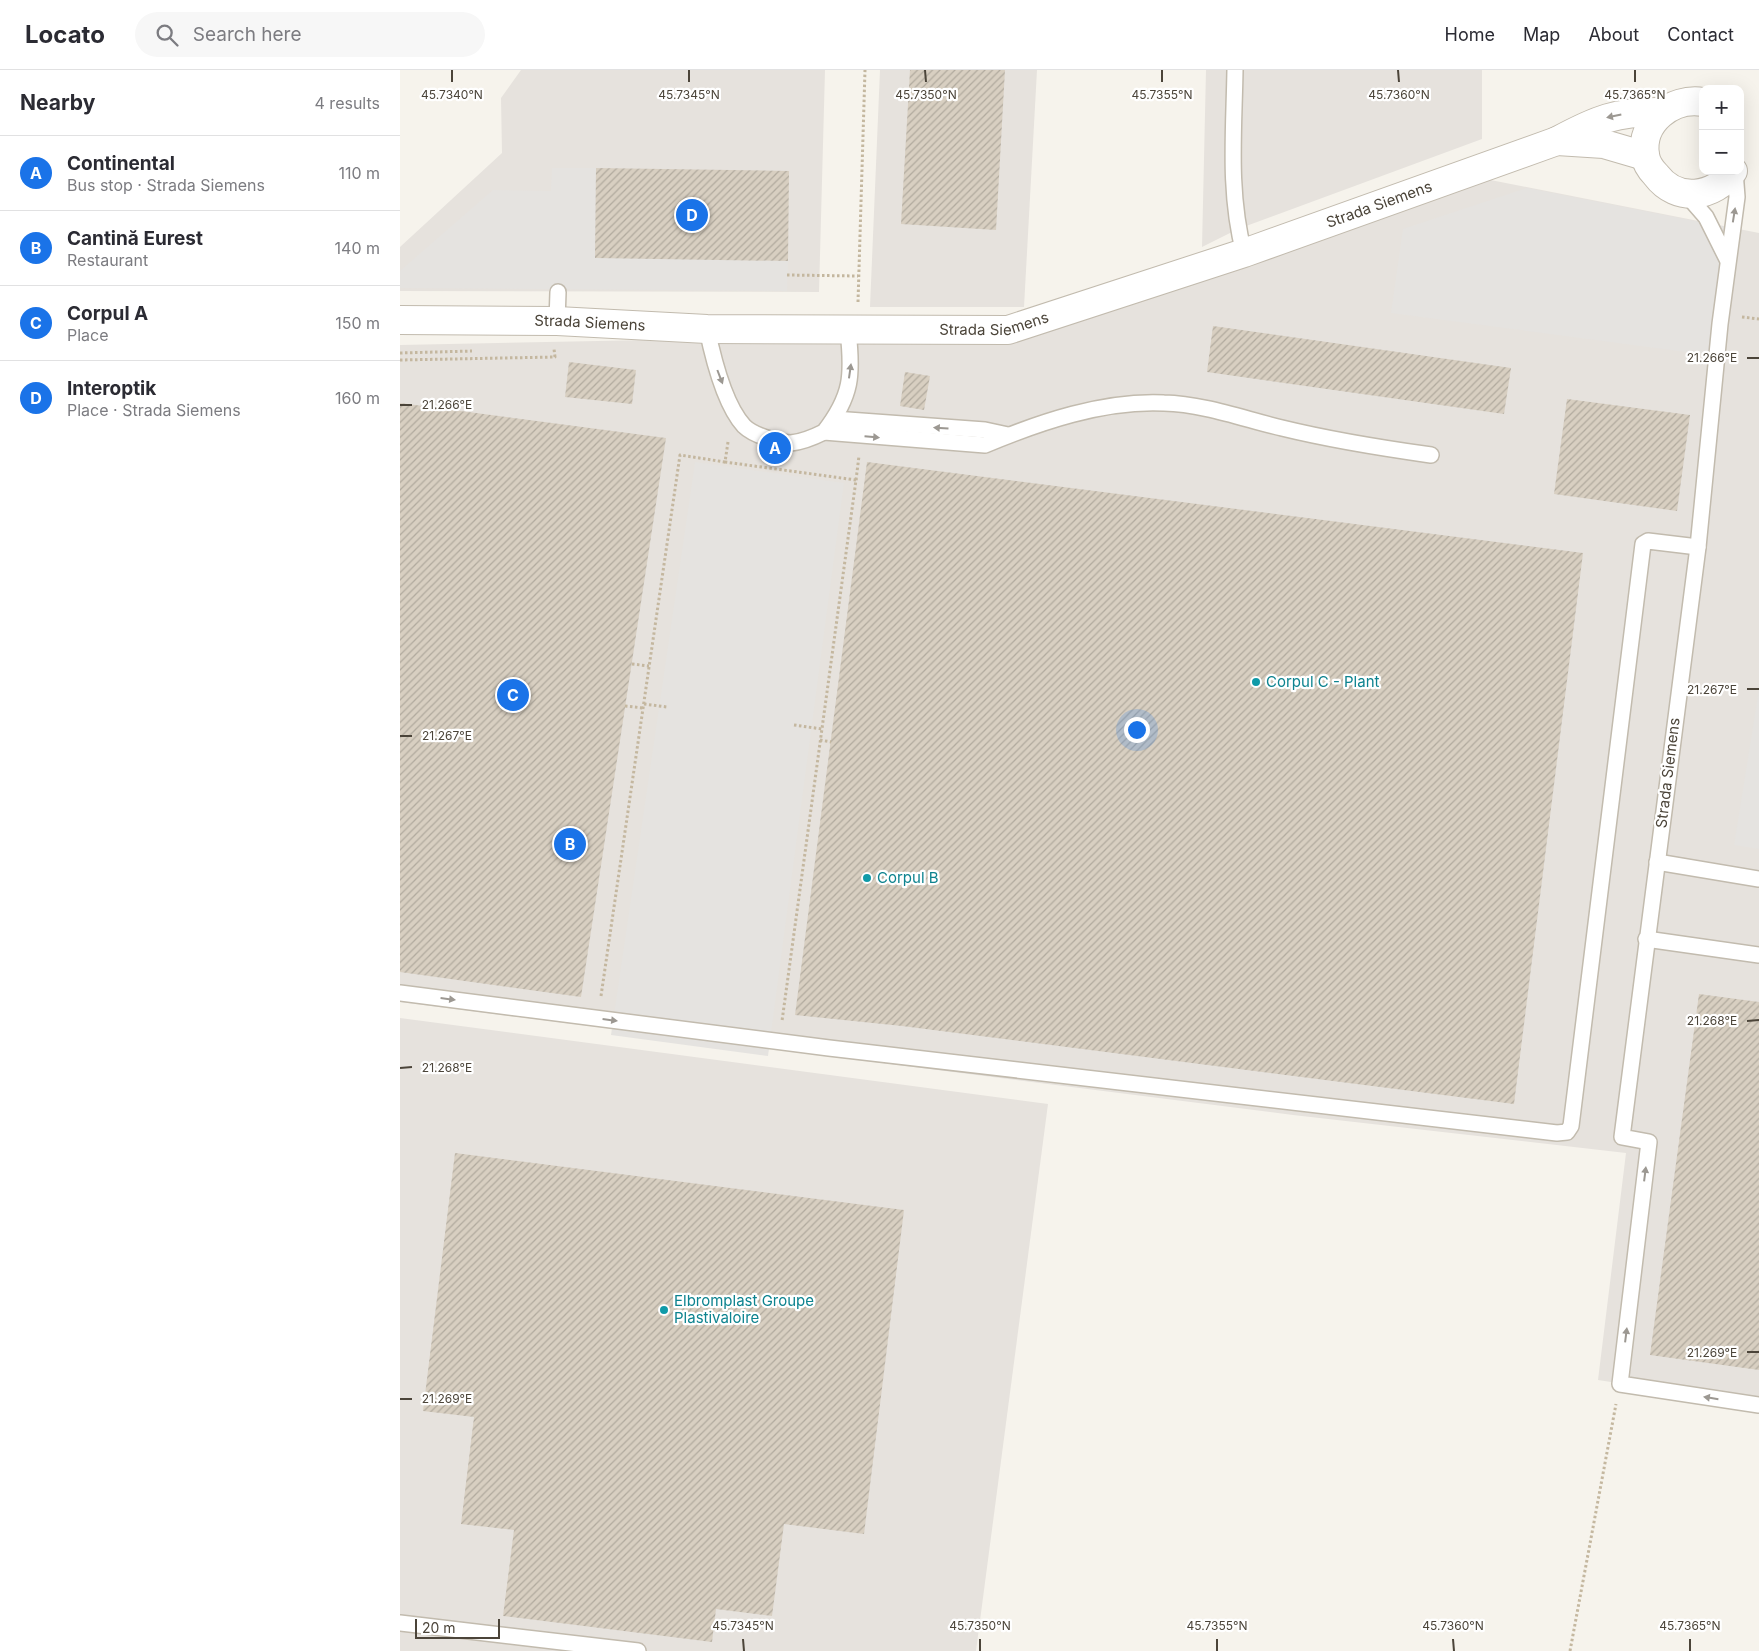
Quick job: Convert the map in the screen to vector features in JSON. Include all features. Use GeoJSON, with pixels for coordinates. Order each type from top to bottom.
{"type":"FeatureCollection","features":[{"type":"Feature","properties":{"kind":"street"},"geometry":{"type":"LineString","coordinates":[[1699,101],[1692,100],[1676,103],[1662,112],[1652,124],[1646,139],[1645,156],[1651,170],[1660,181],[1672,190],[1686,194],[1701,194],[1714,189],[1730,175]]}},
{"type":"Feature","properties":{"kind":"street","name":"Strada Siemens"},"geometry":{"type":"LineString","coordinates":[[400,320],[555,321],[707,330],[1008,330],[1244,253],[1557,141],[1598,120],[1637,111],[1662,112]]}},
{"type":"Feature","properties":{"kind":"street","name":"Strada Siemens"},"geometry":{"type":"LineString","coordinates":[[1557,141],[1604,144],[1645,156]]}},
{"type":"Feature","properties":{"kind":"lane"},"geometry":{"type":"LineString","coordinates":[[1235,70],[1232,188],[1238,229],[1244,253]]}},
{"type":"Feature","properties":{"kind":"lane","name":"Strada Siemens"},"geometry":{"type":"LineString","coordinates":[[1620,1384],[1649,1142],[1622,1137],[1698,547],[1727,259],[1737,197],[1734,175]]}},
{"type":"Feature","properties":{"kind":"lane"},"geometry":{"type":"LineString","coordinates":[[1686,194],[1706,217],[1727,259]]}},
{"type":"Feature","properties":{"kind":"lane"},"geometry":{"type":"LineString","coordinates":[[555,321],[558,292]]}},
{"type":"Feature","properties":{"kind":"lane"},"geometry":{"type":"LineString","coordinates":[[707,330],[714,362],[726,394],[744,425],[752,432],[790,443],[824,432],[985,445],[1008,435],[1085,411],[1164,403],[1204,408],[1335,439],[1431,455]]}},
{"type":"Feature","properties":{"kind":"lane"},"geometry":{"type":"LineString","coordinates":[[824,432],[846,398],[856,331]]}},
{"type":"Feature","properties":{"kind":"lane"},"geometry":{"type":"LineString","coordinates":[[834,419],[985,430],[1008,435]]}},
{"type":"Feature","properties":{"kind":"lane"},"geometry":{"type":"LineString","coordinates":[[400,993],[829,1048],[1547,1132],[1566,1132],[1571,1126],[1643,544],[1648,541],[1698,547]]}},
{"type":"Feature","properties":{"kind":"lane"},"geometry":{"type":"LineString","coordinates":[[1656,862],[1759,879]]}},
{"type":"Feature","properties":{"kind":"lane"},"geometry":{"type":"LineString","coordinates":[[1646,939],[1759,955]]}},
{"type":"Feature","properties":{"kind":"lane"},"geometry":{"type":"LineString","coordinates":[[1620,1384],[1759,1405]]}},
{"type":"Feature","properties":{"kind":"lane"},"geometry":{"type":"LineString","coordinates":[[400,1623],[638,1651]]}},
{"type":"Feature","properties":{"kind":"path"},"geometry":{"type":"LineString","coordinates":[[856,331],[865,70]]}},
{"type":"Feature","properties":{"kind":"path"},"geometry":{"type":"LineString","coordinates":[[787,275],[858,276]]}},
{"type":"Feature","properties":{"kind":"path"},"geometry":{"type":"LineString","coordinates":[[400,360],[555,357],[555,321]]}},
{"type":"Feature","properties":{"kind":"path"},"geometry":{"type":"LineString","coordinates":[[544,349],[564,349]]}},
{"type":"Feature","properties":{"kind":"path"},"geometry":{"type":"LineString","coordinates":[[400,353],[477,351]]}},
{"type":"Feature","properties":{"kind":"path"},"geometry":{"type":"LineString","coordinates":[[725,462],[728,438]]}},
{"type":"Feature","properties":{"kind":"path"},"geometry":{"type":"LineString","coordinates":[[601,997],[680,455],[856,480],[782,1020]]}},
{"type":"Feature","properties":{"kind":"path"},"geometry":{"type":"LineString","coordinates":[[632,664],[649,666]]}},
{"type":"Feature","properties":{"kind":"path"},"geometry":{"type":"LineString","coordinates":[[644,704],[667,707]]}},
{"type":"Feature","properties":{"kind":"path"},"geometry":{"type":"LineString","coordinates":[[625,706],[643,708]]}},
{"type":"Feature","properties":{"kind":"path"},"geometry":{"type":"LineString","coordinates":[[794,725],[822,729]]}},
{"type":"Feature","properties":{"kind":"path"},"geometry":{"type":"LineString","coordinates":[[820,740],[831,742]]}},
{"type":"Feature","properties":{"kind":"path"},"geometry":{"type":"LineString","coordinates":[[1570,1651],[1620,1384]]}},
{"type":"Feature","properties":{"kind":"shaded area"},"geometry":{"type":"Polygon","coordinates":[[[521,70],[825,70],[819,292],[400,291],[400,247],[502,153],[501,98],[521,70]]]}},
{"type":"Feature","properties":{"kind":"shaded area"},"geometry":{"type":"Polygon","coordinates":[[[880,70],[1037,70],[1024,307],[870,307],[880,70]]]}},
{"type":"Feature","properties":{"kind":"shaded area"},"geometry":{"type":"Polygon","coordinates":[[[1206,70],[1482,70],[1482,139],[1238,229],[1202,247],[1206,70]]]}},
{"type":"Feature","properties":{"kind":"shaded area"},"geometry":{"type":"Polygon","coordinates":[[[552,168],[596,168],[788,261],[787,291],[400,288],[400,271],[493,190],[551,191],[552,168]]]}},
{"type":"Feature","properties":{"kind":"shaded area"},"geometry":{"type":"Polygon","coordinates":[[[1450,172],[1759,233],[1759,1405],[1598,1380],[1626,1153],[1293,1115],[400,1002],[400,345],[805,337],[1000,321],[1450,172]]]}},
{"type":"Feature","properties":{"kind":"shaded area"},"geometry":{"type":"Polygon","coordinates":[[[1527,188],[1740,230],[1721,314],[1716,356],[1391,313],[1403,229],[1527,188]]]}},
{"type":"Feature","properties":{"kind":"shaded area"},"geometry":{"type":"Polygon","coordinates":[[[695,462],[844,483],[768,1056],[611,1035],[695,462]]]}},
{"type":"Feature","properties":{"kind":"shaded area"},"geometry":{"type":"Polygon","coordinates":[[[1759,689],[1759,849],[1734,845],[1759,689]]]}},
{"type":"Feature","properties":{"kind":"shaded area"},"geometry":{"type":"Polygon","coordinates":[[[400,1018],[1048,1104],[976,1651],[400,1651],[400,1018]]]}},
{"type":"Feature","properties":{"kind":"building"},"geometry":{"type":"Polygon","coordinates":[[[910,70],[1005,70],[996,230],[901,224],[910,70]]]}},
{"type":"Feature","properties":{"kind":"building"},"geometry":{"type":"Polygon","coordinates":[[[596,168],[789,171],[788,261],[595,258],[596,168]]]}},
{"type":"Feature","properties":{"kind":"building"},"geometry":{"type":"Polygon","coordinates":[[[1213,326],[1511,368],[1504,414],[1207,372],[1213,326]]]}},
{"type":"Feature","properties":{"kind":"building"},"geometry":{"type":"Polygon","coordinates":[[[569,362],[636,370],[632,404],[565,397],[569,362]]]}},
{"type":"Feature","properties":{"kind":"building"},"geometry":{"type":"Polygon","coordinates":[[[905,372],[930,376],[924,410],[900,406],[905,372]]]}},
{"type":"Feature","properties":{"kind":"building"},"geometry":{"type":"Polygon","coordinates":[[[1567,399],[1690,415],[1677,511],[1554,494],[1567,399]]]}},
{"type":"Feature","properties":{"kind":"building"},"geometry":{"type":"Polygon","coordinates":[[[400,403],[666,438],[581,997],[400,972],[400,403]]]}},
{"type":"Feature","properties":{"kind":"building","name":"Corpul C - Plant"},"geometry":{"type":"Polygon","coordinates":[[[867,462],[1583,553],[1514,1104],[902,1026],[795,1015],[867,462]]]}},
{"type":"Feature","properties":{"kind":"building"},"geometry":{"type":"Polygon","coordinates":[[[1699,994],[1759,1002],[1759,1370],[1650,1355],[1699,994]]]}},
{"type":"Feature","properties":{"kind":"building","name":"Elbromplast Groupe Plastivaloire"},"geometry":{"type":"Polygon","coordinates":[[[455,1153],[904,1210],[864,1534],[784,1524],[772,1616],[716,1609],[712,1642],[503,1616],[514,1530],[461,1524],[474,1417],[423,1411],[455,1153]]]}},
{"type":"Feature","properties":{"kind":"place","name":"Interoptik"},"geometry":{"type":"Point","coordinates":[692,215]}},
{"type":"Feature","properties":{"kind":"place","name":"Continental"},"geometry":{"type":"Point","coordinates":[775,448]}},
{"type":"Feature","properties":{"kind":"place","name":"Corpul C - Plant"},"geometry":{"type":"Point","coordinates":[1256,682]}},
{"type":"Feature","properties":{"kind":"place","name":"Corpul A"},"geometry":{"type":"Point","coordinates":[513,695]}},
{"type":"Feature","properties":{"kind":"place","name":"Cantină Eurest"},"geometry":{"type":"Point","coordinates":[570,844]}},
{"type":"Feature","properties":{"kind":"place","name":"Corpul B"},"geometry":{"type":"Point","coordinates":[867,878]}},
{"type":"Feature","properties":{"kind":"place","name":"Elbromplast Groupe Plastivaloire"},"geometry":{"type":"Point","coordinates":[664,1310]}}]}
